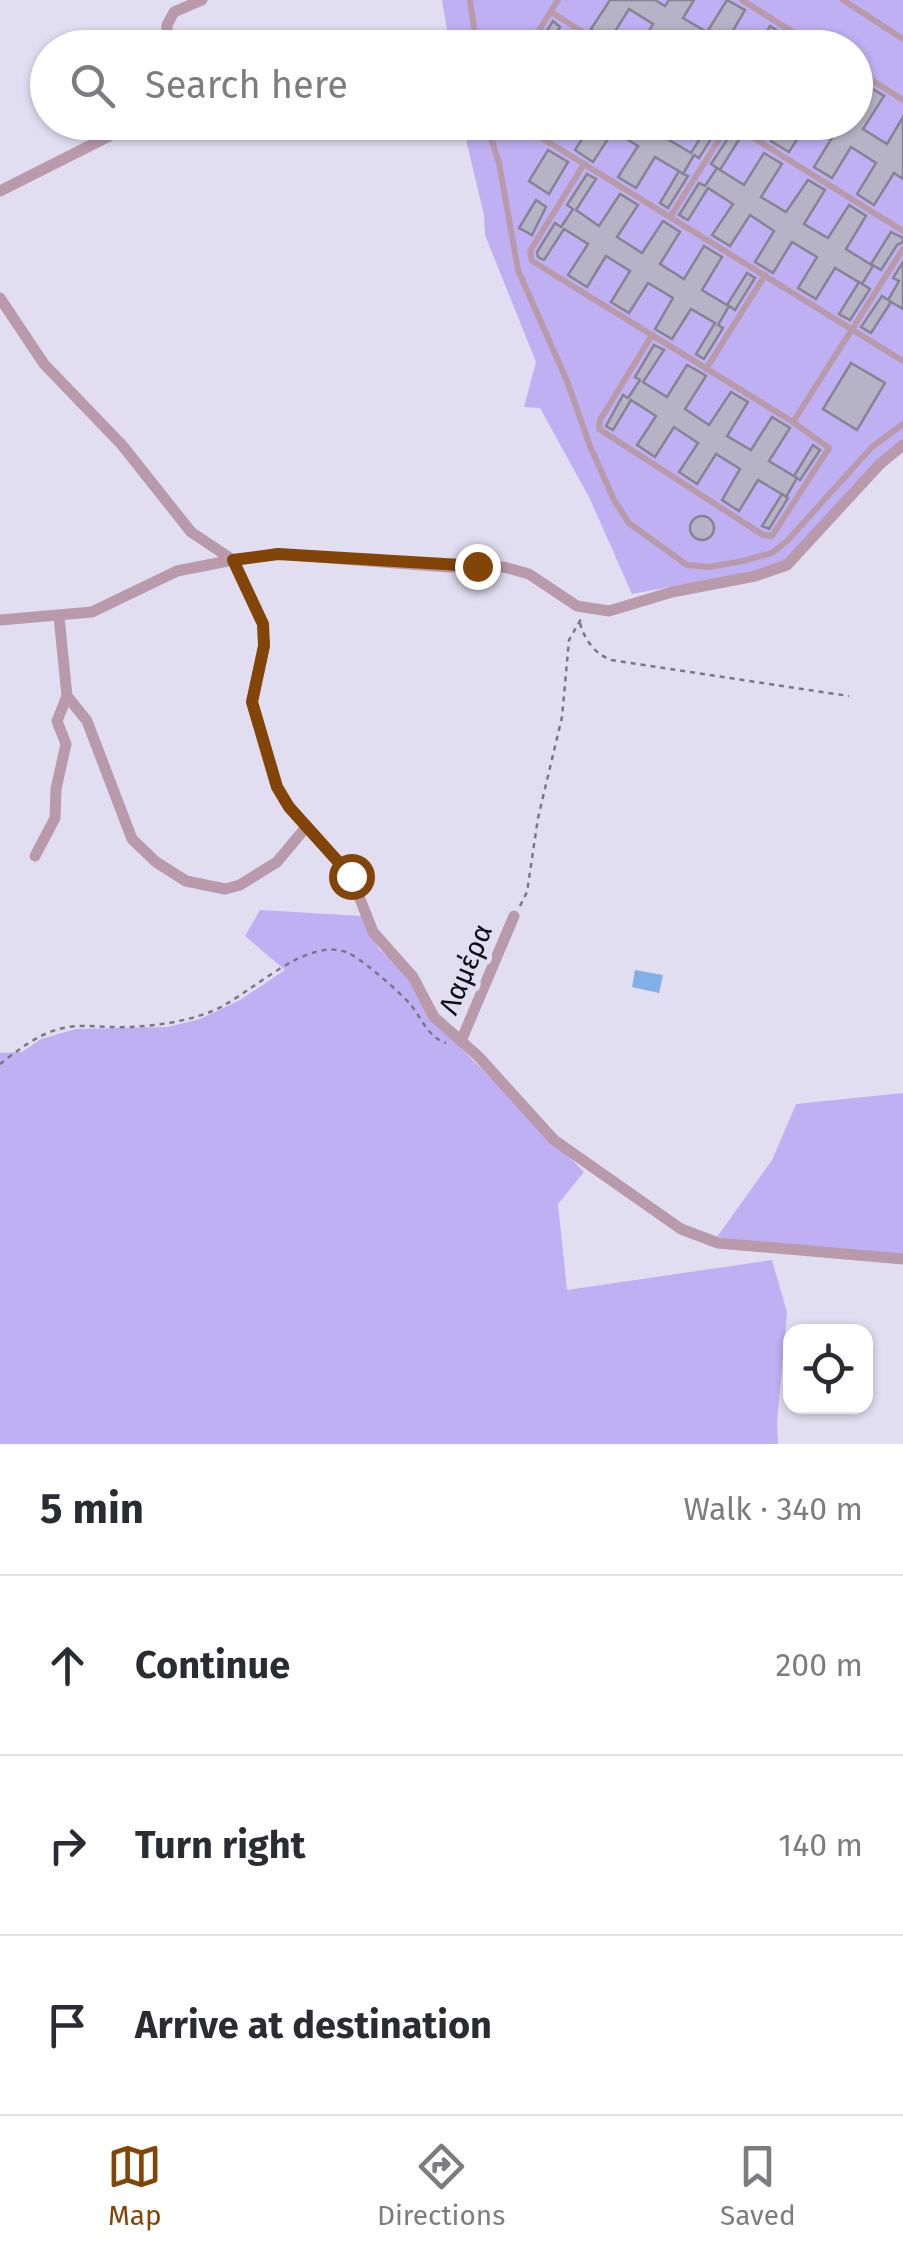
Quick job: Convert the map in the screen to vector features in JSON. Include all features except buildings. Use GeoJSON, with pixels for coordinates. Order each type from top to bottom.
{"type":"FeatureCollection","features":[{"type":"Feature","properties":{"kind":"street"},"geometry":{"type":"LineString","coordinates":[[168,30],[174,12],[202,0]]}},
{"type":"Feature","properties":{"kind":"street"},"geometry":{"type":"LineString","coordinates":[[0,192],[101,140]]}},
{"type":"Feature","properties":{"kind":"street"},"geometry":{"type":"LineString","coordinates":[[0,298],[44,364],[122,445],[191,532],[233,560],[263,624],[264,646],[252,702],[277,787],[289,807],[351,876],[373,932],[413,976],[434,1017],[554,1140],[681,1229],[718,1243],[903,1259]]}},
{"type":"Feature","properties":{"kind":"street"},"geometry":{"type":"LineString","coordinates":[[0,620],[92,612],[178,571],[278,554],[504,566],[529,574],[583,608],[610,612],[672,592],[755,576],[787,565],[880,464],[903,445]]}},
{"type":"Feature","properties":{"kind":"street"},"geometry":{"type":"LineString","coordinates":[[35,856],[55,818],[56,789],[66,744],[57,721],[66,696],[60,617]]}},
{"type":"Feature","properties":{"kind":"street"},"geometry":{"type":"LineString","coordinates":[[66,696],[87,721],[132,839],[156,862],[186,881],[225,889],[240,885],[277,862],[306,826]]}},
{"type":"Feature","properties":{"kind":"street","name":"Λαμέρα"},"geometry":{"type":"LineString","coordinates":[[461,1041],[514,916]]}},
{"type":"Feature","properties":{"kind":"lane"},"geometry":{"type":"LineString","coordinates":[[470,0],[474,30]]}},
{"type":"Feature","properties":{"kind":"lane"},"geometry":{"type":"LineString","coordinates":[[539,30],[558,0]]}},
{"type":"Feature","properties":{"kind":"lane"},"geometry":{"type":"LineString","coordinates":[[742,0],[789,29]]}},
{"type":"Feature","properties":{"kind":"lane"},"geometry":{"type":"LineString","coordinates":[[843,0],[903,40]]}},
{"type":"Feature","properties":{"kind":"lane"},"geometry":{"type":"LineString","coordinates":[[550,12],[579,30]]}},
{"type":"Feature","properties":{"kind":"lane"},"geometry":{"type":"LineString","coordinates":[[873,81],[903,100]]}},
{"type":"Feature","properties":{"kind":"lane"},"geometry":{"type":"LineString","coordinates":[[492,140],[518,270],[614,500],[629,523],[686,565],[709,567],[772,553],[872,447],[903,424]]}},
{"type":"Feature","properties":{"kind":"lane"},"geometry":{"type":"LineString","coordinates":[[545,140],[903,361]]}},
{"type":"Feature","properties":{"kind":"lane"},"geometry":{"type":"LineString","coordinates":[[670,217],[718,140]]}},
{"type":"Feature","properties":{"kind":"lane"},"geometry":{"type":"LineString","coordinates":[[756,140],[903,231]]}},
{"type":"Feature","properties":{"kind":"lane"},"geometry":{"type":"LineString","coordinates":[[584,164],[529,256],[537,265],[827,444],[829,452],[776,532],[768,537],[599,429],[600,420],[652,336]]}},
{"type":"Feature","properties":{"kind":"lane"},"geometry":{"type":"LineString","coordinates":[[792,422],[903,249]]}},
{"type":"Feature","properties":{"kind":"lane"},"geometry":{"type":"LineString","coordinates":[[706,369],[765,275]]}},
{"type":"Feature","properties":{"kind":"path"},"geometry":{"type":"LineString","coordinates":[[583,608],[580,622],[589,642],[602,657],[611,660],[850,696]]}},
{"type":"Feature","properties":{"kind":"path"},"geometry":{"type":"LineString","coordinates":[[514,916],[527,892],[538,818],[562,717],[569,640],[575,624],[580,622]]}},
{"type":"Feature","properties":{"kind":"path"},"geometry":{"type":"LineString","coordinates":[[0,1064],[60,1028],[176,1022],[212,1011],[318,951],[344,950],[364,961],[408,1001],[436,1040],[449,1044],[461,1041]]}},
{"type":"Feature","properties":{"kind":"shaded area"},"geometry":{"type":"Polygon","coordinates":[[[442,0],[903,0],[903,441],[785,562],[771,568],[632,594],[590,499],[540,408],[524,407],[536,362],[485,235],[466,140],[873,140],[873,30],[447,30],[442,0]]]}},
{"type":"Feature","properties":{"kind":"shaded area"},"geometry":{"type":"Polygon","coordinates":[[[260,910],[362,916],[379,949],[403,970],[442,1029],[584,1172],[558,1204],[567,1290],[772,1260],[787,1312],[783,1324],[778,1444],[0,1444],[0,1053],[22,1052],[41,1039],[76,1029],[168,1027],[200,1019],[240,1000],[285,970],[245,936],[260,910]]]}},
{"type":"Feature","properties":{"kind":"shaded area"},"geometry":{"type":"Polygon","coordinates":[[[903,1093],[903,1257],[717,1237],[772,1160],[796,1104],[903,1093]]]}},
{"type":"Feature","properties":{"kind":"water"},"geometry":{"type":"Polygon","coordinates":[[[635,970],[663,975],[659,993],[632,987],[635,970]]]}},
{"type":"Feature","properties":{"kind":"route"},"geometry":{"type":"LineString","coordinates":[[351,876],[289,807],[277,787],[252,702],[264,646],[263,624],[233,560],[278,554],[477,566]]}}]}
